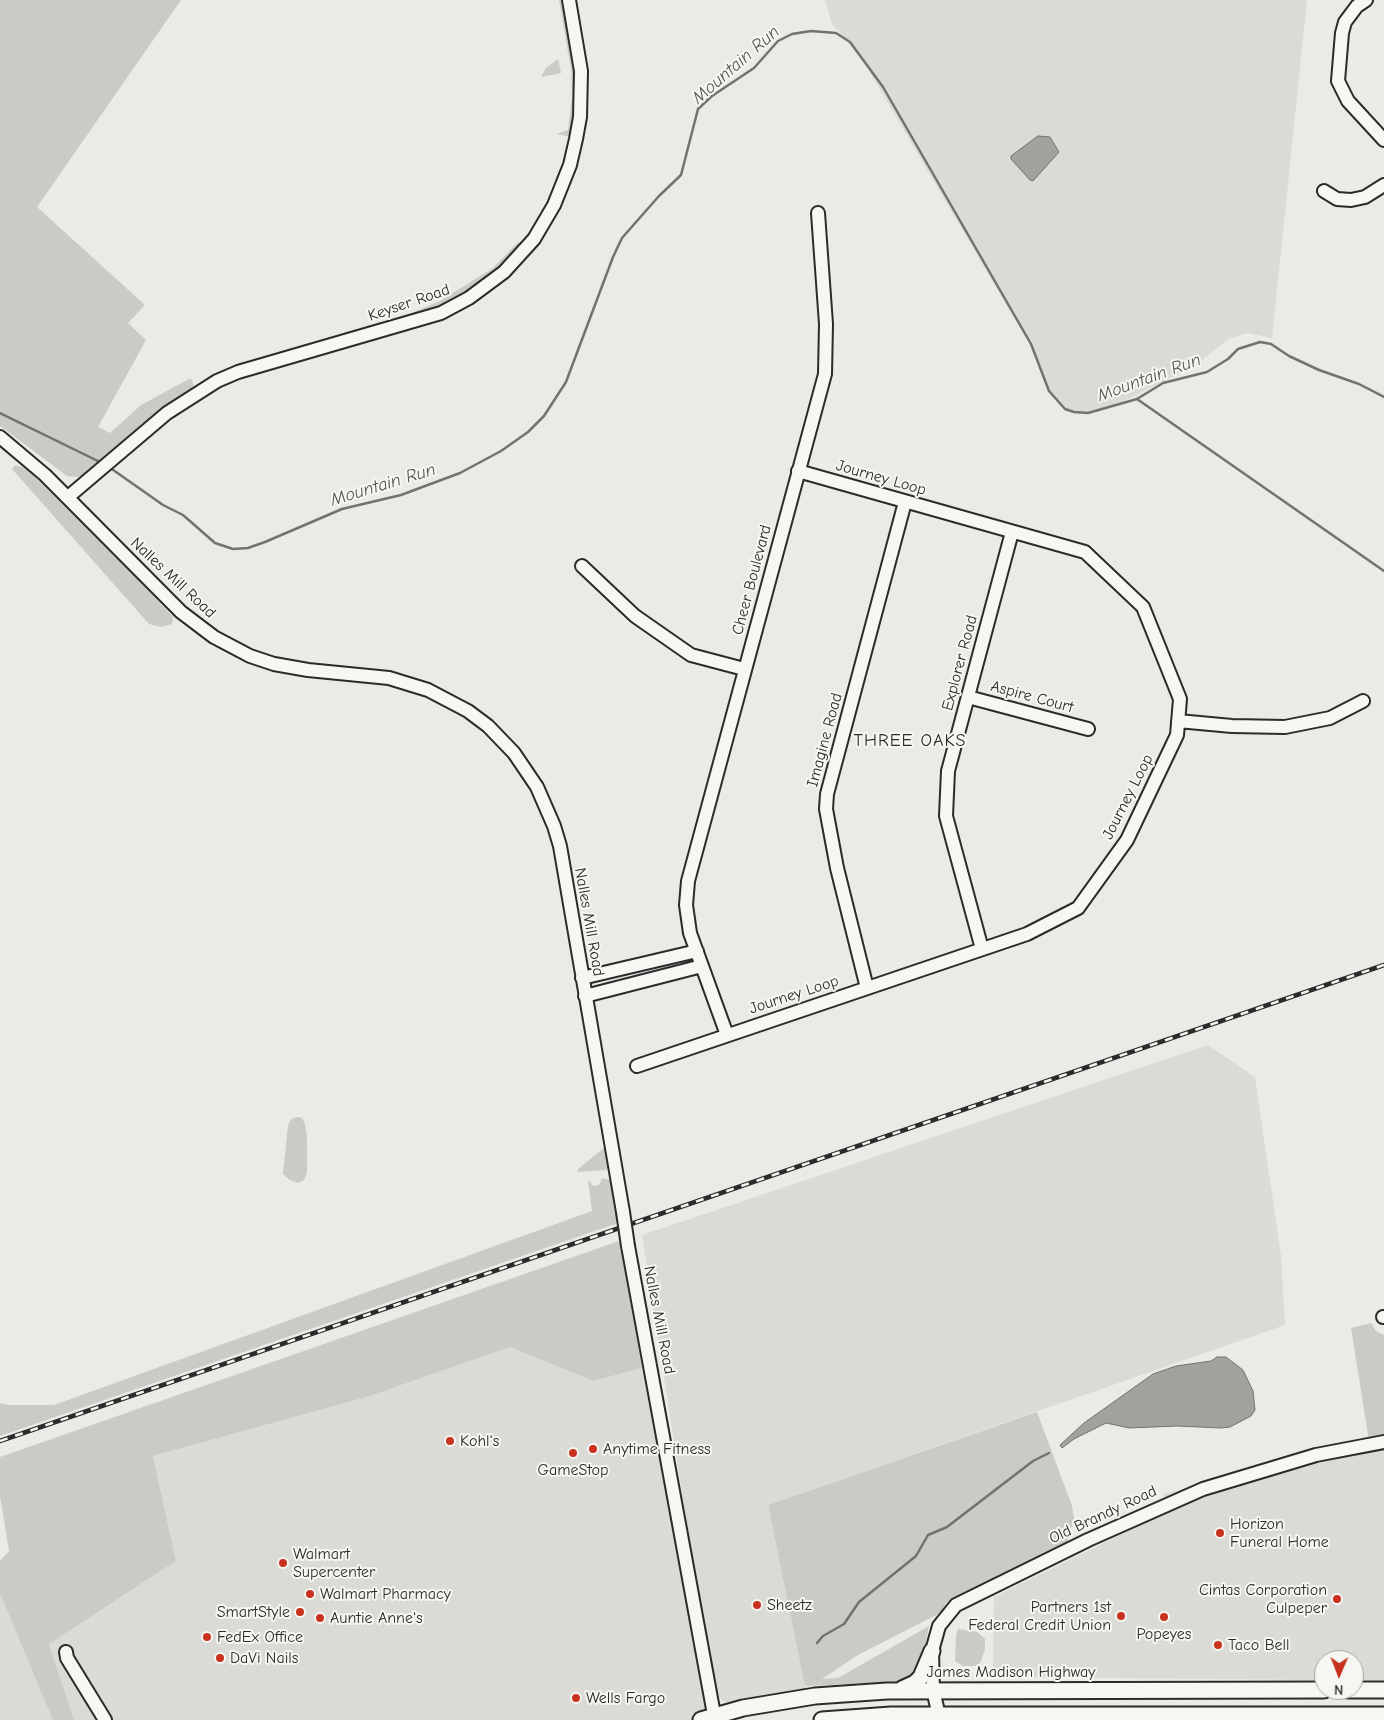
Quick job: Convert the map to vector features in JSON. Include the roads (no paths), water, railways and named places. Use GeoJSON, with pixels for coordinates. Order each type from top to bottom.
{"type":"FeatureCollection","features":[{"type":"Feature","properties":{"kind":"main road"},"geometry":{"type":"LineString","coordinates":[[887,1691],[904,1688],[918,1680],[932,1651]]}},
{"type":"Feature","properties":{"kind":"main road"},"geometry":{"type":"LineString","coordinates":[[1240,1690],[1241,1715]]}},
{"type":"Feature","properties":{"kind":"main road","name":"James Madison Highway"},"geometry":{"type":"LineString","coordinates":[[709,1719],[743,1708],[815,1696],[887,1691],[1314,1690]]}},
{"type":"Feature","properties":{"kind":"main road"},"geometry":{"type":"LineString","coordinates":[[1364,1690],[1384,1690]]}},
{"type":"Feature","properties":{"kind":"main road"},"geometry":{"type":"LineString","coordinates":[[968,1720],[990,1714]]}},
{"type":"Feature","properties":{"kind":"main road"},"geometry":{"type":"LineString","coordinates":[[822,1720],[891,1715],[940,1717],[990,1714],[1384,1715]]}},
{"type":"Feature","properties":{"kind":"main road"},"geometry":{"type":"LineString","coordinates":[[891,1715],[913,1720]]}},
{"type":"Feature","properties":{"kind":"street","name":"Keyser Road"},"geometry":{"type":"LineString","coordinates":[[68,497],[179,404],[217,381],[238,372],[441,313],[487,286],[520,256],[539,232],[554,206],[568,172],[576,139],[581,102],[581,71],[569,0]]}},
{"type":"Feature","properties":{"kind":"street"},"geometry":{"type":"LineString","coordinates":[[1366,0],[1357,6],[1345,22],[1342,33],[1338,81],[1348,102],[1384,140]]}},
{"type":"Feature","properties":{"kind":"street"},"geometry":{"type":"LineString","coordinates":[[1324,191],[1337,199],[1351,200],[1365,197],[1384,185]]}},
{"type":"Feature","properties":{"kind":"street","name":"Cheer Boulevard"},"geometry":{"type":"LineString","coordinates":[[727,1035],[688,924],[686,905],[688,881],[825,374],[826,324],[818,213]]}},
{"type":"Feature","properties":{"kind":"street","name":"Nalles Mill Road"},"geometry":{"type":"LineString","coordinates":[[0,437],[68,497],[181,612],[214,637],[234,649],[291,668],[356,674],[405,682],[447,699],[468,711],[500,738],[530,776],[554,826],[566,880],[709,1719]]}},
{"type":"Feature","properties":{"kind":"street","name":"Journey Loop"},"geometry":{"type":"LineString","coordinates":[[637,1066],[1027,934],[1078,908],[1127,840],[1177,735],[1180,698],[1143,608],[1085,552],[798,471]]}},
{"type":"Feature","properties":{"kind":"street","name":"Imagine Road"},"geometry":{"type":"LineString","coordinates":[[867,988],[837,868],[826,809],[827,794],[906,502]]}},
{"type":"Feature","properties":{"kind":"street","name":"Explorer Road"},"geometry":{"type":"LineString","coordinates":[[982,949],[946,816],[948,771],[1012,532]]}},
{"type":"Feature","properties":{"kind":"street"},"geometry":{"type":"LineString","coordinates":[[582,566],[635,616],[690,655],[744,670]]}},
{"type":"Feature","properties":{"kind":"street","name":"Aspire Court"},"geometry":{"type":"LineString","coordinates":[[968,697],[1088,729]]}},
{"type":"Feature","properties":{"kind":"street"},"geometry":{"type":"LineString","coordinates":[[1178,721],[1232,726],[1286,727],[1330,718],[1363,701]]}},
{"type":"Feature","properties":{"kind":"street"},"geometry":{"type":"LineString","coordinates":[[582,978],[696,951]]}},
{"type":"Feature","properties":{"kind":"street"},"geometry":{"type":"LineString","coordinates":[[585,996],[702,966]]}},
{"type":"Feature","properties":{"kind":"street","name":"Old Brandy Road"},"geometry":{"type":"LineString","coordinates":[[940,1717],[933,1690],[932,1651],[938,1626],[956,1605],[1144,1514],[1203,1489],[1316,1455],[1384,1442]]}},
{"type":"Feature","properties":{"kind":"street"},"geometry":{"type":"LineString","coordinates":[[66,1652],[67,1658],[105,1720]]}},
{"type":"Feature","properties":{"kind":"waterway","name":"Mountain Run"},"geometry":{"type":"LineString","coordinates":[[109,467],[163,505],[183,515],[215,543],[233,549],[248,548],[265,542],[342,509],[401,495],[460,473],[501,451],[528,432],[544,416],[566,382],[613,257],[622,238],[659,196],[681,175],[698,109],[712,96],[754,68],[778,41],[792,34],[811,31],[836,33],[850,42],[883,87],[1031,344],[1049,391],[1065,409],[1088,413],[1137,399],[1163,383],[1207,372],[1228,359],[1238,349],[1260,342],[1271,344],[1289,356],[1319,370],[1359,384],[1384,397]]}},
{"type":"Feature","properties":{"kind":"waterway"},"geometry":{"type":"LineString","coordinates":[[1137,399],[1384,571]]}},
{"type":"Feature","properties":{"kind":"waterway","name":"Mountain Run"},"geometry":{"type":"LineString","coordinates":[[0,413],[102,463]]}},
{"type":"Feature","properties":{"kind":"waterway"},"geometry":{"type":"LineString","coordinates":[[817,1643],[823,1636],[844,1624],[859,1602],[916,1556],[928,1535],[947,1527],[1033,1461],[1049,1453]]}},
{"type":"Feature","properties":{"kind":"railway"},"geometry":{"type":"LineString","coordinates":[[0,1441],[1384,965]]}},
{"type":"Feature","properties":{"kind":"place","name":"Kohl's"},"geometry":{"type":"Point","coordinates":[450,1441]}},
{"type":"Feature","properties":{"kind":"place","name":"Anytime Fitness"},"geometry":{"type":"Point","coordinates":[593,1449]}},
{"type":"Feature","properties":{"kind":"place","name":"GameStop"},"geometry":{"type":"Point","coordinates":[573,1453]}},
{"type":"Feature","properties":{"kind":"place","name":"Horizon Funeral Home"},"geometry":{"type":"Point","coordinates":[1220,1533]}},
{"type":"Feature","properties":{"kind":"place","name":"Walmart Supercenter"},"geometry":{"type":"Point","coordinates":[283,1563]}},
{"type":"Feature","properties":{"kind":"place","name":"Walmart Pharmacy"},"geometry":{"type":"Point","coordinates":[310,1594]}},
{"type":"Feature","properties":{"kind":"place","name":"Cintas Corporation Culpeper"},"geometry":{"type":"Point","coordinates":[1337,1599]}},
{"type":"Feature","properties":{"kind":"place","name":"Sheetz"},"geometry":{"type":"Point","coordinates":[757,1605]}},
{"type":"Feature","properties":{"kind":"place","name":"SmartStyle"},"geometry":{"type":"Point","coordinates":[300,1612]}},
{"type":"Feature","properties":{"kind":"place","name":"Partners 1st Federal Credit Union"},"geometry":{"type":"Point","coordinates":[1121,1616]}},
{"type":"Feature","properties":{"kind":"place","name":"Popeyes"},"geometry":{"type":"Point","coordinates":[1164,1617]}},
{"type":"Feature","properties":{"kind":"place","name":"Auntie Anne's"},"geometry":{"type":"Point","coordinates":[320,1618]}},
{"type":"Feature","properties":{"kind":"place","name":"FedEx Office"},"geometry":{"type":"Point","coordinates":[207,1637]}},
{"type":"Feature","properties":{"kind":"place","name":"Taco Bell"},"geometry":{"type":"Point","coordinates":[1218,1645]}},
{"type":"Feature","properties":{"kind":"place","name":"DaVi Nails"},"geometry":{"type":"Point","coordinates":[220,1658]}},
{"type":"Feature","properties":{"kind":"place","name":"Wells Fargo"},"geometry":{"type":"Point","coordinates":[576,1698]}},
{"type":"Feature","properties":{"kind":"district","name":"THREE OAKS"},"geometry":{"type":"Point","coordinates":[910,741]}}]}
